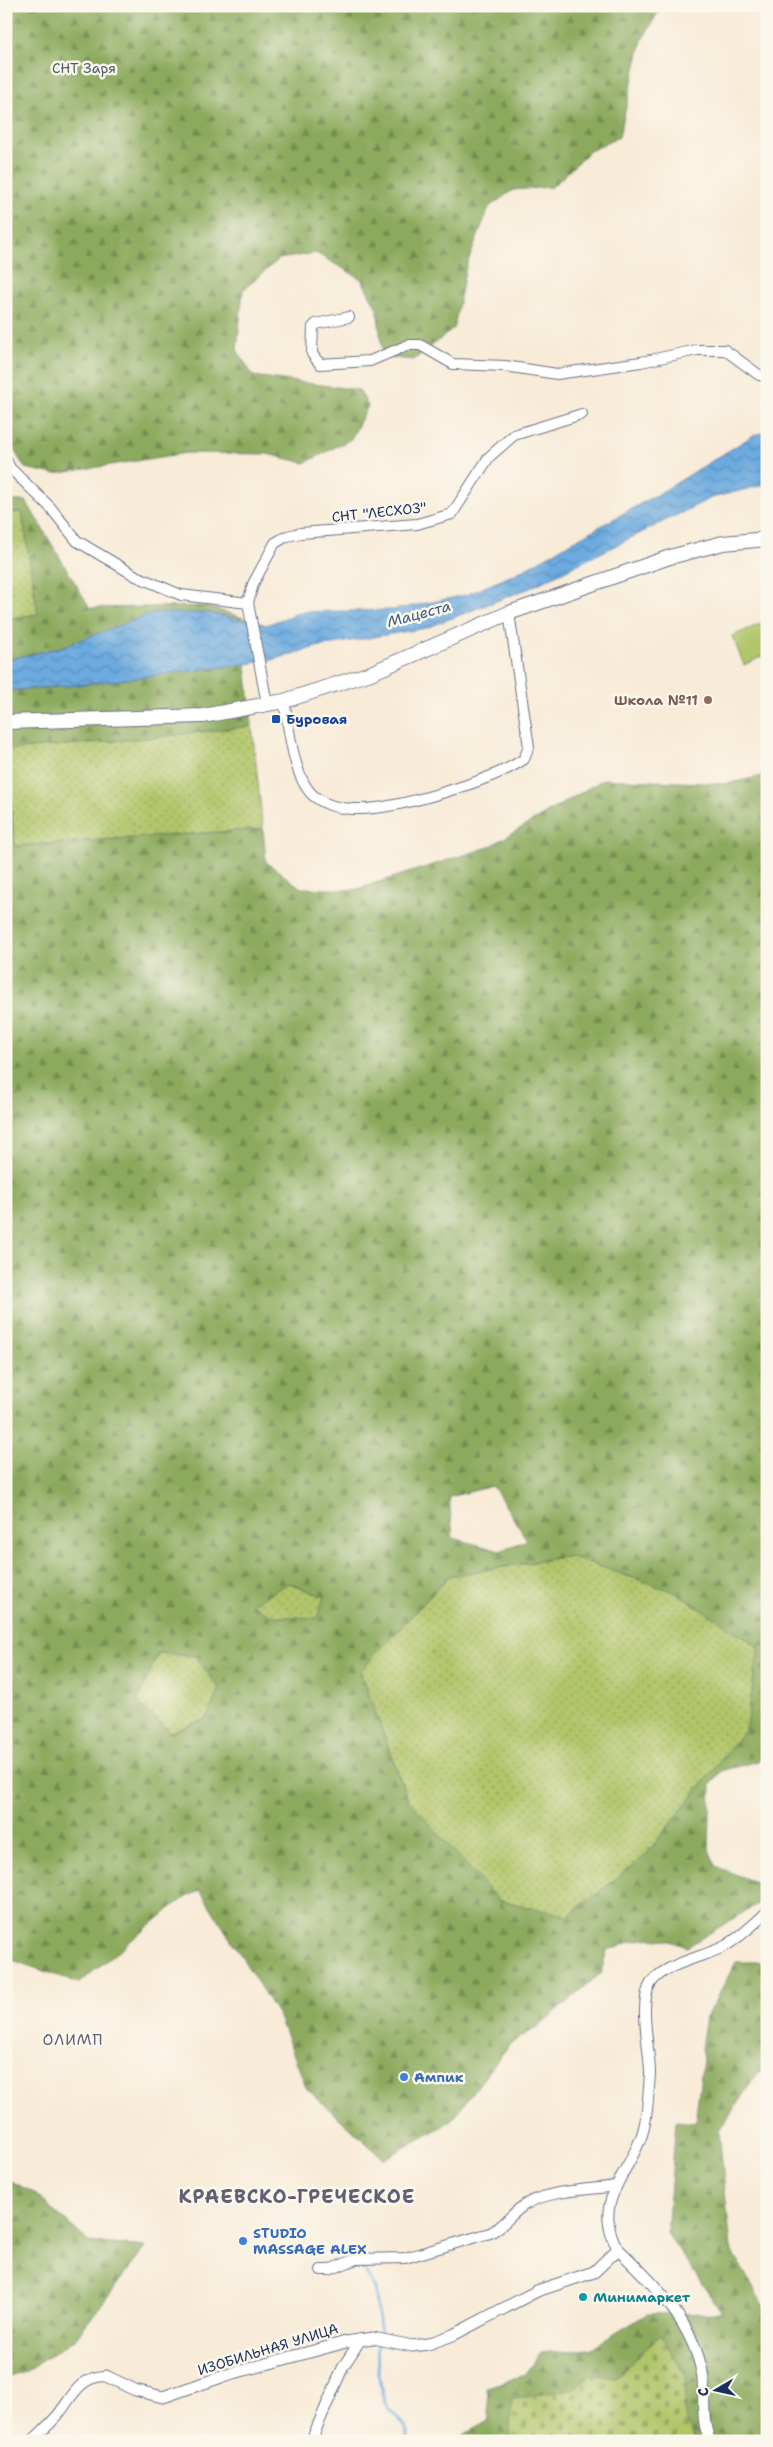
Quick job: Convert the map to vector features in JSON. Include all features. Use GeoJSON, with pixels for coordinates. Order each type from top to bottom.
{"type":"FeatureCollection","features":[{"type":"Feature","properties":{"kind":"main road"},"geometry":{"type":"LineString","coordinates":[[6,722],[173,718],[212,714],[284,701],[371,673],[509,613],[692,550],[723,543],[767,539]]}},
{"type":"Feature","properties":{"kind":"street"},"geometry":{"type":"LineString","coordinates":[[349,317],[316,324],[313,327],[312,354],[314,360],[320,364],[370,361],[408,345],[420,345],[453,364],[462,366],[472,364],[505,366],[557,374],[641,362],[697,350],[725,350],[759,374],[767,377]]}},
{"type":"Feature","properties":{"kind":"street","name":"СНТ \"ЛЕСХОЗ\""},"geometry":{"type":"LineString","coordinates":[[248,608],[253,584],[276,543],[287,536],[301,533],[417,524],[452,514],[489,458],[514,435],[582,414]]}},
{"type":"Feature","properties":{"kind":"street"},"geometry":{"type":"LineString","coordinates":[[8,464],[50,507],[77,541],[128,572],[146,582],[181,595],[248,608],[267,704]]}},
{"type":"Feature","properties":{"kind":"street"},"geometry":{"type":"LineString","coordinates":[[284,701],[301,777],[313,796],[330,806],[353,810],[379,808],[407,802],[487,777],[517,764],[524,759],[529,747],[509,613]]}},
{"type":"Feature","properties":{"kind":"street"},"geometry":{"type":"LineString","coordinates":[[710,2441],[706,2428],[701,2370],[688,2333],[656,2286],[618,2249],[611,2232],[608,2205],[637,2148],[645,2123],[650,2072],[646,1999],[650,1984],[662,1973],[727,1945],[767,1912]]}},
{"type":"Feature","properties":{"kind":"street"},"geometry":{"type":"LineString","coordinates":[[321,2270],[329,2270],[356,2259],[395,2259],[417,2255],[498,2229],[529,2202],[571,2192],[616,2186]]}},
{"type":"Feature","properties":{"kind":"street","name":"ИЗОБИЛЬНАЯ УЛИЦА"},"geometry":{"type":"LineString","coordinates":[[106,2376],[135,2390],[163,2397],[306,2352],[361,2339],[382,2339],[412,2346],[441,2340],[537,2291],[594,2272],[618,2249]]}},
{"type":"Feature","properties":{"kind":"street"},"geometry":{"type":"LineString","coordinates":[[311,2441],[342,2367],[361,2339]]}},
{"type":"Feature","properties":{"kind":"street"},"geometry":{"type":"LineString","coordinates":[[32,2441],[57,2415],[82,2384],[92,2377],[106,2376]]}},
{"type":"Feature","properties":{"kind":"green space","name":"СНТ Заря"},"geometry":{"type":"Polygon","coordinates":[[[6,6],[662,6],[642,40],[619,137],[590,151],[552,187],[513,190],[489,207],[466,267],[454,328],[414,360],[383,357],[377,308],[361,279],[316,253],[279,259],[243,290],[237,350],[253,376],[359,390],[368,406],[351,439],[305,463],[267,454],[186,453],[54,474],[25,468],[14,450],[6,404],[6,6]]]}},
{"type":"Feature","properties":{"kind":"green space"},"geometry":{"type":"Polygon","coordinates":[[[6,501],[26,501],[90,608],[206,606],[266,625],[209,613],[6,660],[6,619],[38,614],[22,512],[6,514],[6,501]]]}},
{"type":"Feature","properties":{"kind":"green space"},"geometry":{"type":"Polygon","coordinates":[[[22,511],[38,614],[6,619],[6,514],[22,511]]]}},
{"type":"Feature","properties":{"kind":"green space"},"geometry":{"type":"Polygon","coordinates":[[[767,621],[767,654],[744,665],[732,636],[767,621]]]}},
{"type":"Feature","properties":{"kind":"green space"},"geometry":{"type":"Polygon","coordinates":[[[246,664],[252,726],[148,738],[6,750],[6,691],[78,685],[246,664]]]}},
{"type":"Feature","properties":{"kind":"green space"},"geometry":{"type":"Polygon","coordinates":[[[252,726],[263,829],[15,846],[6,750],[148,738],[252,726]]]}},
{"type":"Feature","properties":{"kind":"green space"},"geometry":{"type":"Polygon","coordinates":[[[6,754],[15,846],[263,829],[266,862],[301,888],[354,890],[489,847],[604,779],[726,784],[767,775],[767,1771],[762,1760],[721,1771],[711,1785],[709,1849],[715,1866],[767,1887],[767,1898],[687,1947],[665,1940],[647,1939],[629,1942],[607,1950],[601,1973],[539,2026],[509,2045],[450,2122],[384,2159],[307,2089],[279,2017],[200,1890],[177,1903],[79,1983],[6,1958],[6,754]],[[493,1486],[449,1497],[453,1538],[500,1551],[527,1540],[493,1486]],[[569,1556],[449,1576],[360,1671],[408,1800],[498,1900],[568,1916],[644,1857],[746,1729],[759,1647],[675,1592],[569,1556]],[[289,1583],[251,1604],[271,1616],[317,1618],[324,1597],[289,1583]],[[158,1653],[137,1702],[170,1732],[206,1719],[220,1689],[195,1656],[158,1653]]]}},
{"type":"Feature","properties":{"kind":"green space"},"geometry":{"type":"Polygon","coordinates":[[[569,1556],[675,1592],[759,1647],[746,1729],[644,1857],[568,1916],[498,1900],[408,1800],[360,1671],[449,1576],[569,1556]]]}},
{"type":"Feature","properties":{"kind":"green space"},"geometry":{"type":"Polygon","coordinates":[[[289,1583],[324,1597],[318,1619],[271,1616],[250,1604],[289,1583]]]}},
{"type":"Feature","properties":{"kind":"green space"},"geometry":{"type":"Polygon","coordinates":[[[158,1653],[195,1656],[220,1689],[206,1719],[170,1732],[137,1702],[158,1653]]]}},
{"type":"Feature","properties":{"kind":"green space"},"geometry":{"type":"Polygon","coordinates":[[[736,1962],[767,1962],[767,2074],[759,2071],[719,2131],[731,2249],[767,2312],[767,2377],[763,2421],[767,2422],[767,2441],[696,2441],[685,2419],[686,2377],[661,2335],[615,2378],[590,2375],[573,2389],[513,2399],[509,2424],[511,2441],[452,2441],[490,2420],[487,2387],[525,2375],[539,2353],[590,2349],[647,2314],[722,2313],[667,2233],[676,2121],[695,2123],[703,2059],[701,2047],[706,2017],[736,1962]]]}},
{"type":"Feature","properties":{"kind":"green space"},"geometry":{"type":"Polygon","coordinates":[[[6,2179],[33,2192],[89,2242],[146,2247],[74,2340],[23,2373],[6,2378],[6,2179]]]}},
{"type":"Feature","properties":{"kind":"green space"},"geometry":{"type":"Polygon","coordinates":[[[661,2335],[686,2377],[685,2419],[696,2441],[511,2441],[509,2424],[513,2399],[573,2389],[590,2375],[615,2378],[661,2335]]]}},
{"type":"Feature","properties":{"kind":"water","name":"Мацеста"},"geometry":{"type":"Polygon","coordinates":[[[767,432],[767,484],[711,498],[530,588],[426,628],[316,647],[272,660],[246,664],[78,685],[6,691],[6,660],[59,648],[153,613],[209,613],[266,625],[301,612],[393,610],[466,595],[515,574],[665,490],[754,435],[767,432]]]}},
{"type":"Feature","properties":{"kind":"waterway"},"geometry":{"type":"LineString","coordinates":[[360,2263],[375,2289],[381,2336]]}},
{"type":"Feature","properties":{"kind":"waterway"},"geometry":{"type":"LineString","coordinates":[[379,2342],[378,2363],[383,2398],[388,2408],[404,2424],[407,2434],[406,2441]]}},
{"type":"Feature","properties":{"kind":"place","name":"Школа №11"},"geometry":{"type":"Point","coordinates":[708,700]}},
{"type":"Feature","properties":{"kind":"place","name":"Буровая"},"geometry":{"type":"Point","coordinates":[276,719]}},
{"type":"Feature","properties":{"kind":"place","name":"Ампик"},"geometry":{"type":"Point","coordinates":[404,2077]}},
{"type":"Feature","properties":{"kind":"place","name":"STUDIO MASSAGE ALEX"},"geometry":{"type":"Point","coordinates":[243,2241]}},
{"type":"Feature","properties":{"kind":"place","name":"Минимаркет"},"geometry":{"type":"Point","coordinates":[583,2297]}},
{"type":"Feature","properties":{"kind":"district","name":"ОЛИМП"},"geometry":{"type":"Point","coordinates":[73,2040]}},
{"type":"Feature","properties":{"kind":"district","name":"КРАЕВСКО-ГРЕЧЕСКОЕ"},"geometry":{"type":"Point","coordinates":[297,2196]}}]}
